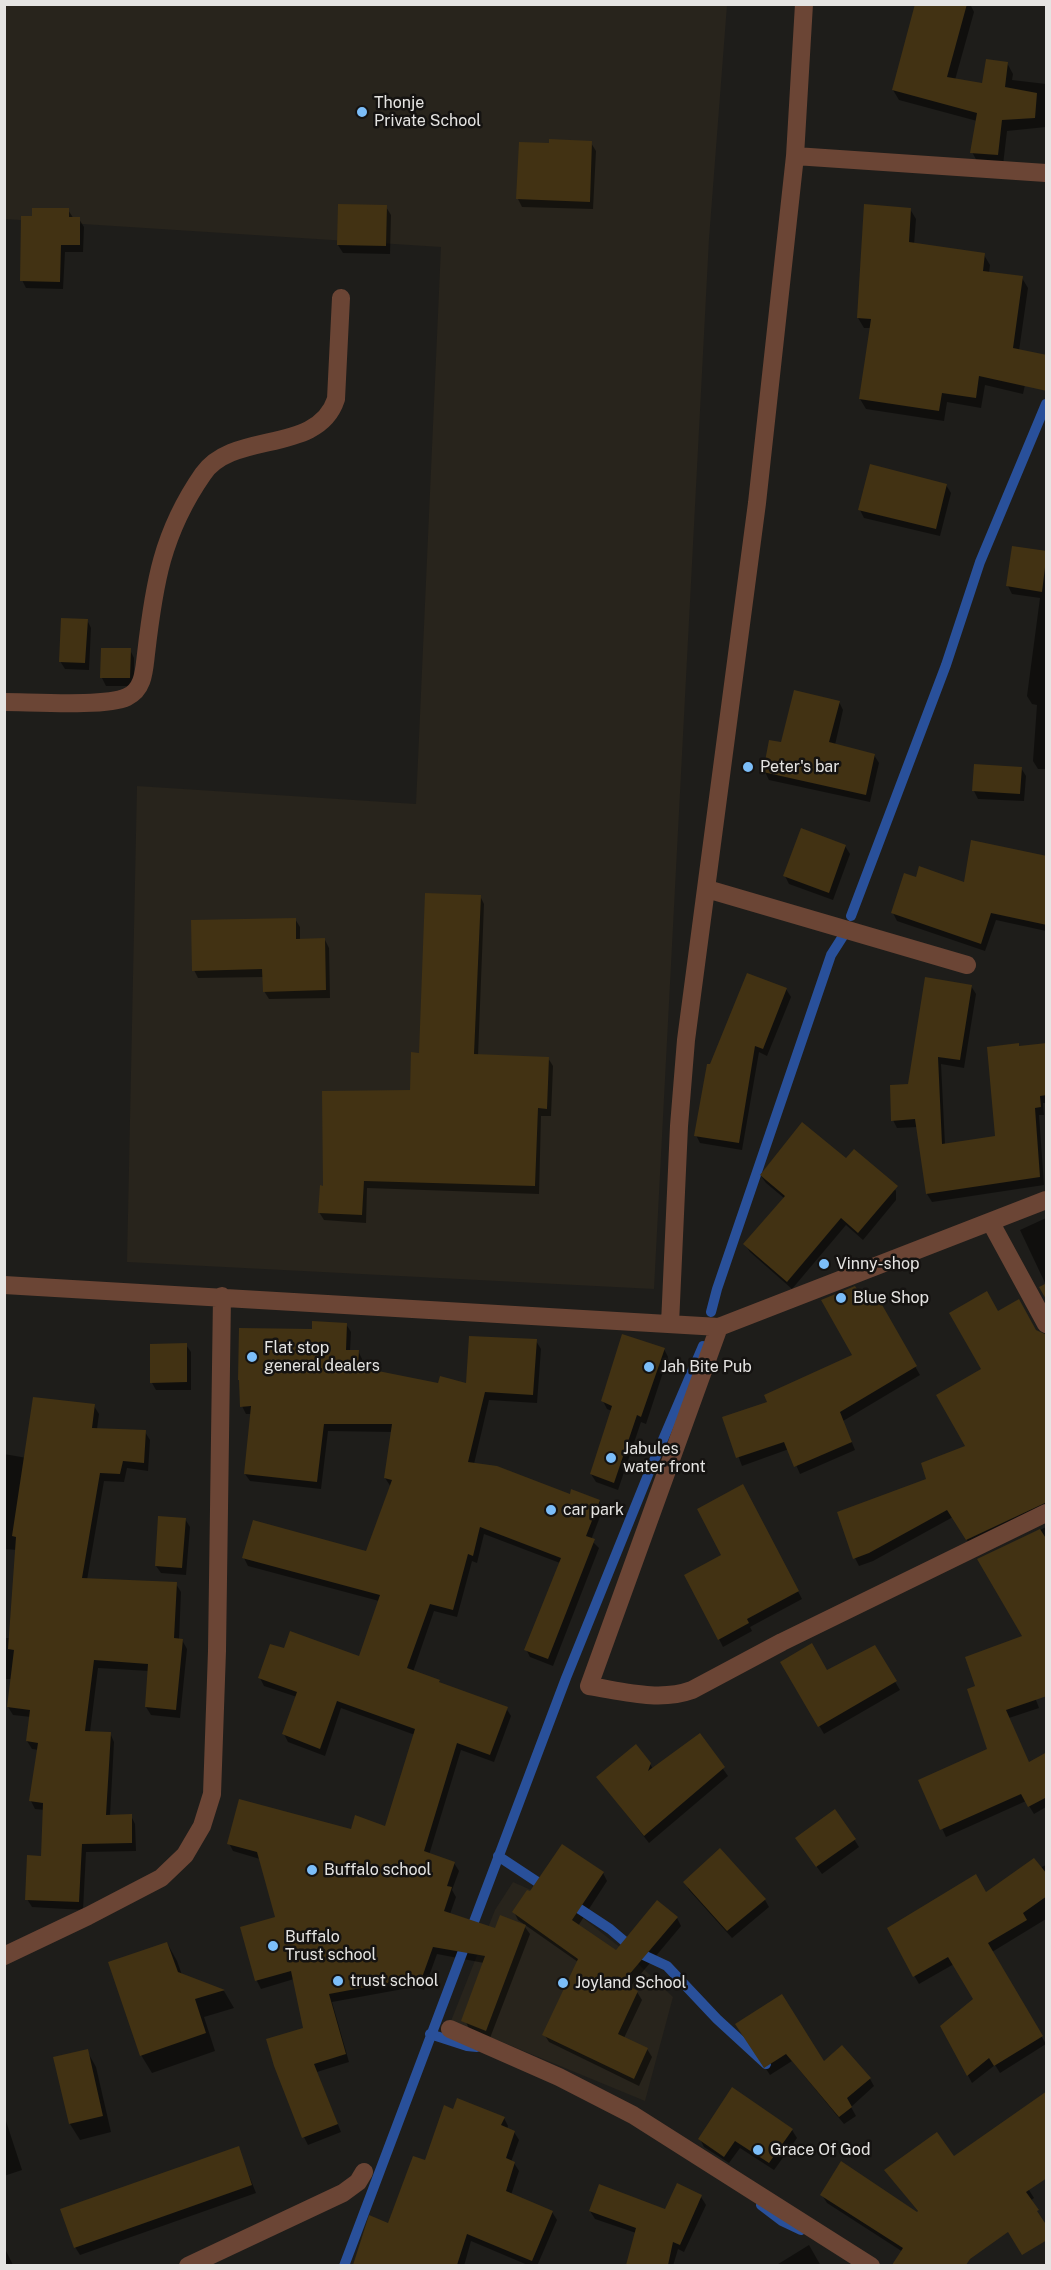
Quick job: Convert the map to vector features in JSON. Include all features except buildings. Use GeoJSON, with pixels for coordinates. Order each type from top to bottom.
{"type":"FeatureCollection","features":[{"type":"Feature","properties":{"kind":"street"},"geometry":{"type":"LineString","coordinates":[[670,1324],[679,1126],[686,1040],[758,503],[795,156],[804,4]]}},
{"type":"Feature","properties":{"kind":"street"},"geometry":{"type":"LineString","coordinates":[[795,156],[1047,173]]}},
{"type":"Feature","properties":{"kind":"street"},"geometry":{"type":"LineString","coordinates":[[4,702],[108,702],[127,697],[138,689],[144,675],[152,598],[162,553],[173,526],[204,472],[218,459],[234,452],[310,430],[324,421],[332,411],[336,399],[341,298]]}},
{"type":"Feature","properties":{"kind":"street"},"geometry":{"type":"LineString","coordinates":[[707,889],[967,965]]}},
{"type":"Feature","properties":{"kind":"street"},"geometry":{"type":"LineString","coordinates":[[4,1285],[222,1296],[719,1327],[1047,1200]]}},
{"type":"Feature","properties":{"kind":"street"},"geometry":{"type":"LineString","coordinates":[[991,1223],[1047,1324]]}},
{"type":"Feature","properties":{"kind":"street"},"geometry":{"type":"LineString","coordinates":[[4,1956],[161,1878],[185,1856],[202,1826],[212,1794],[217,1651],[222,1296]]}},
{"type":"Feature","properties":{"kind":"street"},"geometry":{"type":"LineString","coordinates":[[719,1327],[589,1686],[662,1696],[677,1695],[692,1690],[782,1642],[1047,1513]]}},
{"type":"Feature","properties":{"kind":"street"},"geometry":{"type":"LineString","coordinates":[[450,2029],[559,2077],[633,2115],[871,2265]]}},
{"type":"Feature","properties":{"kind":"street"},"geometry":{"type":"LineString","coordinates":[[188,2265],[343,2193],[358,2182],[364,2172]]}},
{"type":"Feature","properties":{"kind":"shaded area"},"geometry":{"type":"Polygon","coordinates":[[[4,5],[727,5],[709,239],[654,1289],[127,1262],[137,786],[416,804],[441,247],[5,219],[4,5]]]}},
{"type":"Feature","properties":{"kind":"shaded area","name":"Joyland School"},"geometry":{"type":"Polygon","coordinates":[[[513,1882],[569,1907],[626,1952],[673,1997],[645,2101],[451,2021],[495,1910],[513,1882]]]}},
{"type":"Feature","properties":{"kind":"waterway"},"geometry":{"type":"LineString","coordinates":[[851,916],[946,665],[980,562],[1046,404]]}},
{"type":"Feature","properties":{"kind":"waterway"},"geometry":{"type":"LineString","coordinates":[[711,1312],[831,955],[845,933]]}},
{"type":"Feature","properties":{"kind":"waterway"},"geometry":{"type":"LineString","coordinates":[[344,2266],[566,1678],[703,1346]]}},
{"type":"Feature","properties":{"kind":"waterway"},"geometry":{"type":"LineString","coordinates":[[498,1856],[548,1889]]}},
{"type":"Feature","properties":{"kind":"waterway"},"geometry":{"type":"LineString","coordinates":[[569,1902],[610,1929],[637,1952],[667,1966],[717,2019],[766,2064]]}},
{"type":"Feature","properties":{"kind":"waterway"},"geometry":{"type":"LineString","coordinates":[[430,2034],[477,2047]]}},
{"type":"Feature","properties":{"kind":"waterway"},"geometry":{"type":"LineString","coordinates":[[761,2205],[782,2221],[801,2230]]}},
{"type":"Feature","properties":{"kind":"place","name":"Thonje Private School"},"geometry":{"type":"Point","coordinates":[362,112]}},
{"type":"Feature","properties":{"kind":"place","name":"Peter's bar"},"geometry":{"type":"Point","coordinates":[748,767]}},
{"type":"Feature","properties":{"kind":"place","name":"Vinny-shop"},"geometry":{"type":"Point","coordinates":[824,1264]}},
{"type":"Feature","properties":{"kind":"place","name":"Blue Shop"},"geometry":{"type":"Point","coordinates":[841,1298]}},
{"type":"Feature","properties":{"kind":"place","name":"Flat stop general dealers"},"geometry":{"type":"Point","coordinates":[252,1357]}},
{"type":"Feature","properties":{"kind":"place","name":"Jah Bite Pub"},"geometry":{"type":"Point","coordinates":[649,1367]}},
{"type":"Feature","properties":{"kind":"place","name":"Jabules water front"},"geometry":{"type":"Point","coordinates":[611,1458]}},
{"type":"Feature","properties":{"kind":"place","name":"car park"},"geometry":{"type":"Point","coordinates":[551,1510]}},
{"type":"Feature","properties":{"kind":"place","name":"Buffalo school"},"geometry":{"type":"Point","coordinates":[312,1870]}},
{"type":"Feature","properties":{"kind":"place","name":"Buffalo Trust school"},"geometry":{"type":"Point","coordinates":[273,1946]}},
{"type":"Feature","properties":{"kind":"place","name":"trust school"},"geometry":{"type":"Point","coordinates":[338,1981]}},
{"type":"Feature","properties":{"kind":"place","name":"Joyland School"},"geometry":{"type":"Point","coordinates":[563,1983]}},
{"type":"Feature","properties":{"kind":"place","name":"Grace Of God"},"geometry":{"type":"Point","coordinates":[758,2150]}}]}
